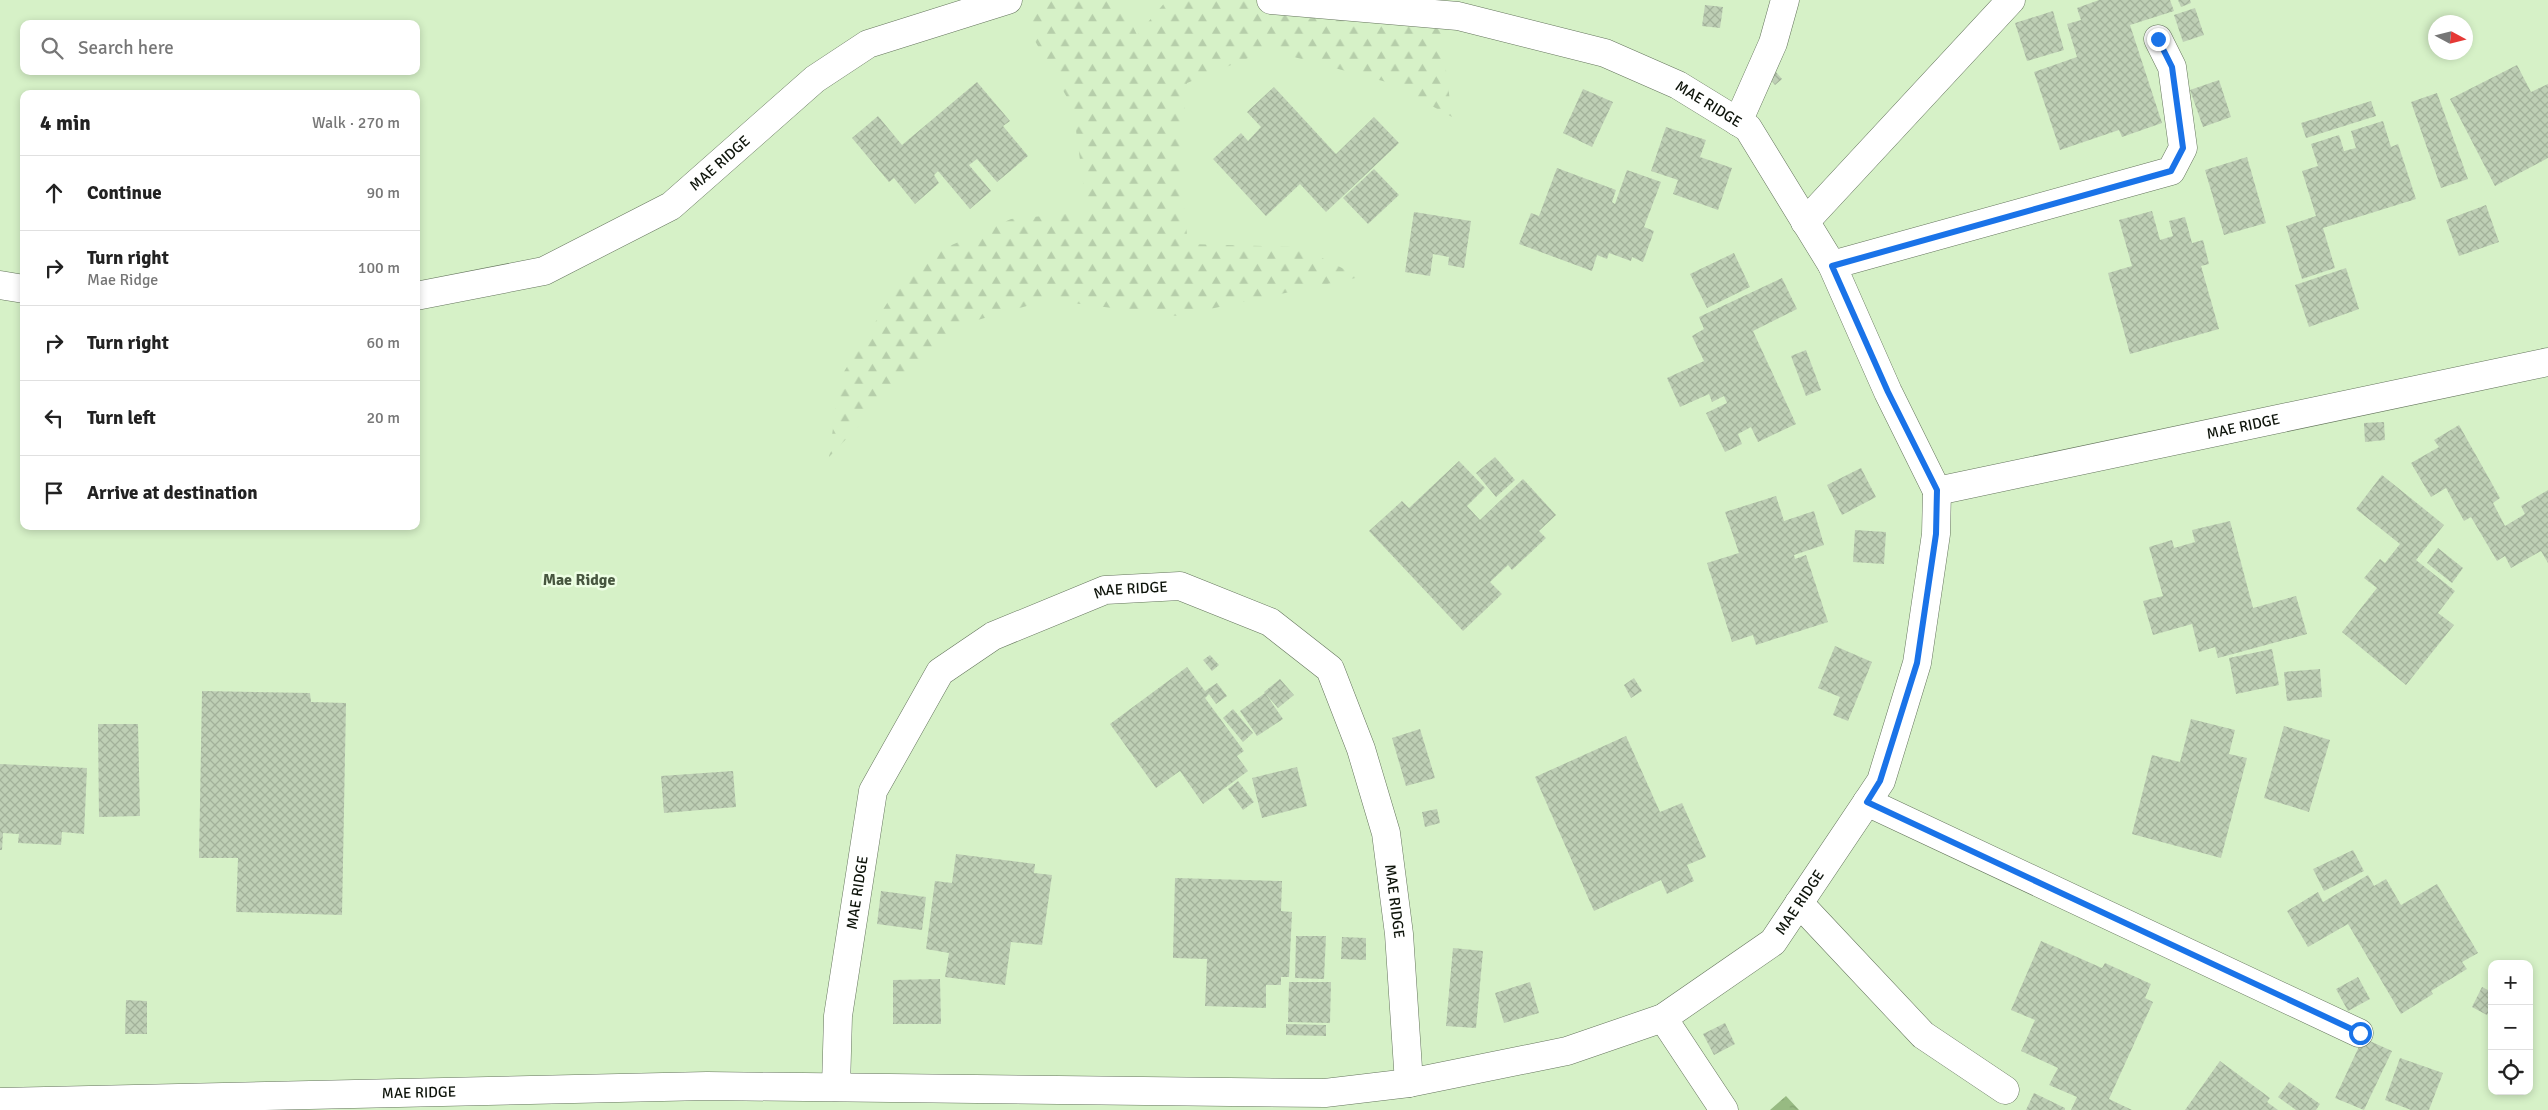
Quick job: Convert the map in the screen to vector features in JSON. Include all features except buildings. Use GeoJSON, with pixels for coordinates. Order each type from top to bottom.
{"type":"FeatureCollection","features":[{"type":"Feature","properties":{"kind":"street","name":"MAE RIDGE"},"geometry":{"type":"LineString","coordinates":[[420,295],[544,271],[552,267],[670,206],[815,79],[868,44],[1008,0]]}},
{"type":"Feature","properties":{"kind":"street","name":"MAE RIDGE"},"geometry":{"type":"LineString","coordinates":[[0,1102],[707,1086],[1325,1093],[1409,1083],[1567,1051],[1663,1018],[1773,942],[1880,781],[1917,663],[1936,534],[1937,490],[1888,392],[1832,266],[1748,128],[1678,85],[1605,54],[1458,16],[1314,2],[1271,0]]}},
{"type":"Feature","properties":{"kind":"street"},"geometry":{"type":"LineString","coordinates":[[1738,122],[1773,43],[1785,0]]}},
{"type":"Feature","properties":{"kind":"street"},"geometry":{"type":"LineString","coordinates":[[1805,222],[2012,0]]}},
{"type":"Feature","properties":{"kind":"street"},"geometry":{"type":"LineString","coordinates":[[1832,266],[2171,171],[2183,148],[2172,67],[2158,39]]}},
{"type":"Feature","properties":{"kind":"street"},"geometry":{"type":"LineString","coordinates":[[0,285],[20,288]]}},
{"type":"Feature","properties":{"kind":"street","name":"MAE RIDGE"},"geometry":{"type":"LineString","coordinates":[[1937,490],[2548,362]]}},
{"type":"Feature","properties":{"kind":"street","name":"MAE RIDGE"},"geometry":{"type":"LineString","coordinates":[[836,1087],[838,1016],[873,791],[940,672],[993,636],[1105,590],[1180,586],[1270,622],[1330,669],[1361,749],[1386,833],[1399,934],[1409,1083]]}},
{"type":"Feature","properties":{"kind":"street"},"geometry":{"type":"LineString","coordinates":[[1867,802],[2360,1033]]}},
{"type":"Feature","properties":{"kind":"street"},"geometry":{"type":"LineString","coordinates":[[1799,903],[1923,1035],[2005,1090]]}},
{"type":"Feature","properties":{"kind":"street"},"geometry":{"type":"LineString","coordinates":[[1663,1018],[1724,1110]]}},
{"type":"Feature","properties":{"kind":"green space"},"geometry":{"type":"Polygon","coordinates":[[[0,0],[2548,0],[2548,1110],[0,1110],[0,0]]]}},
{"type":"Feature","properties":{"kind":"green space"},"geometry":{"type":"Polygon","coordinates":[[[1051,0],[1120,0],[1137,35],[1167,0],[1437,0],[1452,117],[1390,83],[1268,50],[1187,83],[1179,162],[1188,244],[1300,247],[1360,277],[1177,316],[1048,300],[953,327],[829,457],[840,378],[913,262],[1011,219],[1087,212],[1073,108],[1022,18],[1051,0]]]}},
{"type":"Feature","properties":{"kind":"water"},"geometry":{"type":"Polygon","coordinates":[[[1786,1096],[1799,1110],[1770,1110],[1786,1096]]]}},
{"type":"Feature","properties":{"kind":"district","name":"Mae Ridge"},"geometry":{"type":"Point","coordinates":[579,579]}},
{"type":"Feature","properties":{"kind":"route"},"geometry":{"type":"LineString","coordinates":[[2158,39],[2172,67],[2183,148],[2171,171],[1832,266],[1888,392],[1937,490],[1936,534],[1917,663],[1880,781],[1867,802],[2360,1033]]}}]}
